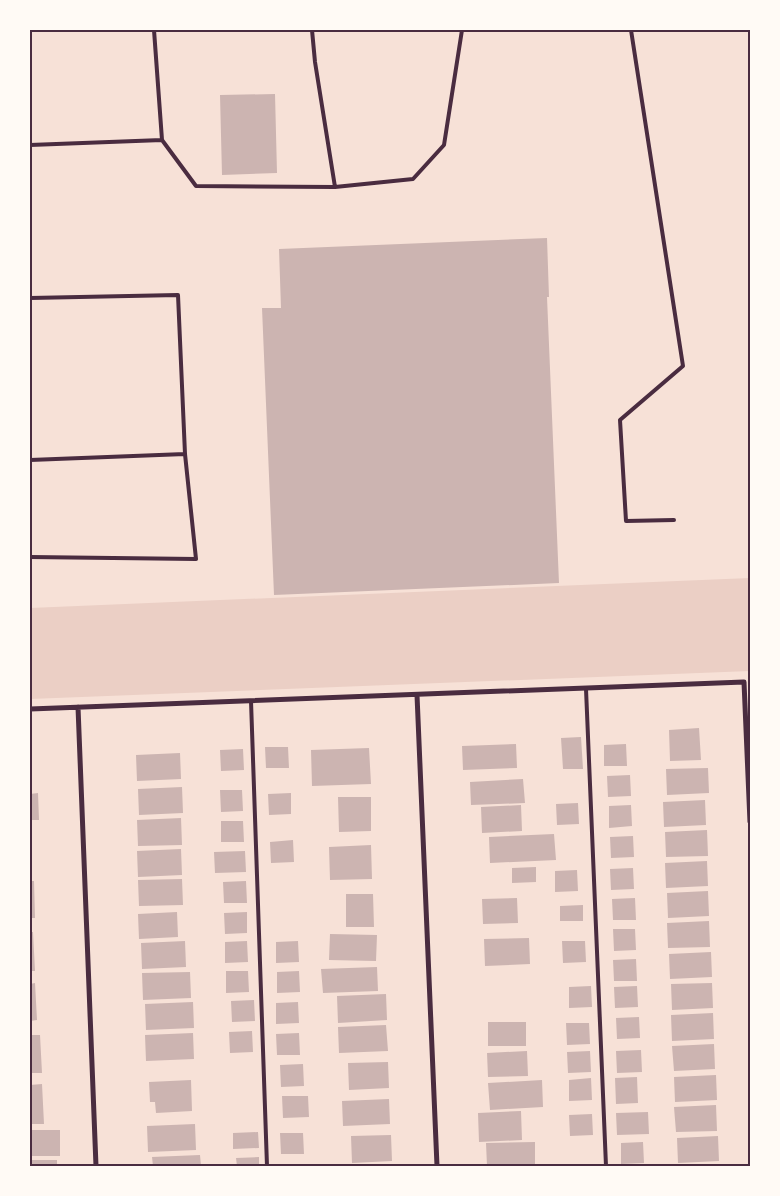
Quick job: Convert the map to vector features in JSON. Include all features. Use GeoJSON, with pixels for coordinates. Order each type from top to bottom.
{"type":"FeatureCollection","features":[{"type":"Feature","properties":{"kind":"street"},"geometry":{"type":"LineString","coordinates":[[30,709],[744,682],[750,822]]}},
{"type":"Feature","properties":{"kind":"street"},"geometry":{"type":"LineString","coordinates":[[417,695],[437,1166]]}},
{"type":"Feature","properties":{"kind":"street"},"geometry":{"type":"LineString","coordinates":[[78,708],[96,1166]]}},
{"type":"Feature","properties":{"kind":"lane"},"geometry":{"type":"LineString","coordinates":[[154,30],[162,140],[196,186],[335,187],[414,179],[444,145],[462,30]]}},
{"type":"Feature","properties":{"kind":"lane"},"geometry":{"type":"LineString","coordinates":[[312,30],[315,62],[335,187]]}},
{"type":"Feature","properties":{"kind":"lane"},"geometry":{"type":"LineString","coordinates":[[631,30],[683,366],[620,420],[626,520],[674,520]]}},
{"type":"Feature","properties":{"kind":"lane"},"geometry":{"type":"LineString","coordinates":[[30,145],[162,140]]}},
{"type":"Feature","properties":{"kind":"lane"},"geometry":{"type":"LineString","coordinates":[[30,298],[178,295],[185,454],[196,559],[30,558]]}},
{"type":"Feature","properties":{"kind":"lane"},"geometry":{"type":"LineString","coordinates":[[30,460],[185,454]]}},
{"type":"Feature","properties":{"kind":"lane"},"geometry":{"type":"LineString","coordinates":[[586,688],[606,1166]]}},
{"type":"Feature","properties":{"kind":"lane"},"geometry":{"type":"LineString","coordinates":[[251,701],[267,1166]]}},
{"type":"Feature","properties":{"kind":"shaded area"},"geometry":{"type":"Polygon","coordinates":[[[750,578],[750,671],[30,699],[30,608],[750,578]]]}},
{"type":"Feature","properties":{"kind":"building"},"geometry":{"type":"Polygon","coordinates":[[[275,94],[277,173],[222,175],[220,95],[275,94]]]}},
{"type":"Feature","properties":{"kind":"building"},"geometry":{"type":"Polygon","coordinates":[[[547,238],[549,297],[547,297],[559,583],[274,595],[262,308],[281,308],[279,249],[547,238]]]}},
{"type":"Feature","properties":{"kind":"building"},"geometry":{"type":"Polygon","coordinates":[[[699,728],[701,760],[670,761],[669,730],[699,728]]]}},
{"type":"Feature","properties":{"kind":"building"},"geometry":{"type":"Polygon","coordinates":[[[581,737],[583,769],[563,769],[561,738],[581,737]]]}},
{"type":"Feature","properties":{"kind":"building"},"geometry":{"type":"Polygon","coordinates":[[[516,744],[517,768],[463,770],[462,746],[516,744]]]}},
{"type":"Feature","properties":{"kind":"building"},"geometry":{"type":"Polygon","coordinates":[[[626,744],[627,766],[604,766],[604,745],[626,744]]]}},
{"type":"Feature","properties":{"kind":"building"},"geometry":{"type":"Polygon","coordinates":[[[265,747],[288,747],[289,768],[266,768],[265,747]]]}},
{"type":"Feature","properties":{"kind":"building"},"geometry":{"type":"Polygon","coordinates":[[[369,748],[371,784],[312,786],[311,750],[369,748]]]}},
{"type":"Feature","properties":{"kind":"building"},"geometry":{"type":"Polygon","coordinates":[[[243,749],[244,770],[221,771],[220,750],[243,749]]]}},
{"type":"Feature","properties":{"kind":"building"},"geometry":{"type":"Polygon","coordinates":[[[180,753],[181,779],[137,781],[136,755],[180,753]]]}},
{"type":"Feature","properties":{"kind":"building"},"geometry":{"type":"Polygon","coordinates":[[[708,768],[709,793],[667,795],[666,769],[708,768]]]}},
{"type":"Feature","properties":{"kind":"building"},"geometry":{"type":"Polygon","coordinates":[[[630,775],[631,796],[608,797],[607,776],[630,775]]]}},
{"type":"Feature","properties":{"kind":"building"},"geometry":{"type":"Polygon","coordinates":[[[523,779],[525,803],[471,805],[470,782],[523,779]]]}},
{"type":"Feature","properties":{"kind":"building"},"geometry":{"type":"Polygon","coordinates":[[[182,787],[183,813],[139,815],[138,789],[182,787]]]}},
{"type":"Feature","properties":{"kind":"building"},"geometry":{"type":"Polygon","coordinates":[[[220,790],[242,790],[243,811],[221,812],[220,790]]]}},
{"type":"Feature","properties":{"kind":"building"},"geometry":{"type":"Polygon","coordinates":[[[38,793],[39,820],[30,820],[30,794],[38,793]]]}},
{"type":"Feature","properties":{"kind":"building"},"geometry":{"type":"Polygon","coordinates":[[[291,793],[291,814],[269,815],[268,794],[291,793]]]}},
{"type":"Feature","properties":{"kind":"building"},"geometry":{"type":"Polygon","coordinates":[[[338,797],[371,797],[371,831],[339,832],[338,797]]]}},
{"type":"Feature","properties":{"kind":"building"},"geometry":{"type":"Polygon","coordinates":[[[705,800],[706,825],[664,827],[663,802],[705,800]]]}},
{"type":"Feature","properties":{"kind":"building"},"geometry":{"type":"Polygon","coordinates":[[[578,803],[579,824],[557,825],[556,804],[578,803]]]}},
{"type":"Feature","properties":{"kind":"building"},"geometry":{"type":"Polygon","coordinates":[[[521,805],[522,831],[482,833],[481,807],[521,805]]]}},
{"type":"Feature","properties":{"kind":"building"},"geometry":{"type":"Polygon","coordinates":[[[631,805],[632,826],[609,828],[609,806],[631,805]]]}},
{"type":"Feature","properties":{"kind":"building"},"geometry":{"type":"Polygon","coordinates":[[[181,818],[182,845],[138,846],[137,820],[181,818]]]}},
{"type":"Feature","properties":{"kind":"building"},"geometry":{"type":"Polygon","coordinates":[[[221,821],[243,821],[244,842],[221,842],[221,821]]]}},
{"type":"Feature","properties":{"kind":"building"},"geometry":{"type":"Polygon","coordinates":[[[30,830],[32,830],[32,869],[30,869],[30,830]]]}},
{"type":"Feature","properties":{"kind":"building"},"geometry":{"type":"Polygon","coordinates":[[[707,830],[708,856],[666,857],[665,832],[707,830]]]}},
{"type":"Feature","properties":{"kind":"building"},"geometry":{"type":"Polygon","coordinates":[[[554,834],[556,860],[490,863],[489,837],[554,834]]]}},
{"type":"Feature","properties":{"kind":"building"},"geometry":{"type":"Polygon","coordinates":[[[633,836],[634,857],[611,858],[610,837],[633,836]]]}},
{"type":"Feature","properties":{"kind":"building"},"geometry":{"type":"Polygon","coordinates":[[[293,840],[294,862],[271,863],[270,842],[293,840]]]}},
{"type":"Feature","properties":{"kind":"building"},"geometry":{"type":"Polygon","coordinates":[[[371,845],[372,879],[330,880],[329,847],[371,845]]]}},
{"type":"Feature","properties":{"kind":"building"},"geometry":{"type":"Polygon","coordinates":[[[181,849],[182,875],[138,877],[137,851],[181,849]]]}},
{"type":"Feature","properties":{"kind":"building"},"geometry":{"type":"Polygon","coordinates":[[[245,851],[246,872],[215,873],[214,852],[245,851]]]}},
{"type":"Feature","properties":{"kind":"building"},"geometry":{"type":"Polygon","coordinates":[[[707,861],[708,886],[666,888],[665,863],[707,861]]]}},
{"type":"Feature","properties":{"kind":"building"},"geometry":{"type":"Polygon","coordinates":[[[536,867],[536,882],[512,883],[512,868],[536,867]]]}},
{"type":"Feature","properties":{"kind":"building"},"geometry":{"type":"Polygon","coordinates":[[[633,868],[634,889],[611,890],[610,869],[633,868]]]}},
{"type":"Feature","properties":{"kind":"building"},"geometry":{"type":"Polygon","coordinates":[[[577,870],[578,891],[555,892],[555,871],[577,870]]]}},
{"type":"Feature","properties":{"kind":"building"},"geometry":{"type":"Polygon","coordinates":[[[182,879],[183,905],[139,906],[138,880],[182,879]]]}},
{"type":"Feature","properties":{"kind":"building"},"geometry":{"type":"Polygon","coordinates":[[[30,881],[34,881],[35,918],[30,918],[30,881]]]}},
{"type":"Feature","properties":{"kind":"building"},"geometry":{"type":"Polygon","coordinates":[[[246,881],[247,903],[224,903],[223,882],[246,881]]]}},
{"type":"Feature","properties":{"kind":"building"},"geometry":{"type":"Polygon","coordinates":[[[708,891],[709,916],[668,918],[667,893],[708,891]]]}},
{"type":"Feature","properties":{"kind":"building"},"geometry":{"type":"Polygon","coordinates":[[[346,894],[373,894],[374,927],[346,927],[346,894]]]}},
{"type":"Feature","properties":{"kind":"building"},"geometry":{"type":"Polygon","coordinates":[[[517,898],[518,923],[483,924],[482,899],[517,898]]]}},
{"type":"Feature","properties":{"kind":"building"},"geometry":{"type":"Polygon","coordinates":[[[635,898],[636,920],[613,920],[612,899],[635,898]]]}},
{"type":"Feature","properties":{"kind":"building"},"geometry":{"type":"Polygon","coordinates":[[[583,905],[583,921],[560,921],[560,906],[583,905]]]}},
{"type":"Feature","properties":{"kind":"building"},"geometry":{"type":"Polygon","coordinates":[[[177,912],[178,937],[139,939],[138,914],[177,912]]]}},
{"type":"Feature","properties":{"kind":"building"},"geometry":{"type":"Polygon","coordinates":[[[247,912],[247,933],[225,934],[224,913],[247,912]]]}},
{"type":"Feature","properties":{"kind":"building"},"geometry":{"type":"Polygon","coordinates":[[[709,921],[710,947],[668,948],[667,923],[709,921]]]}},
{"type":"Feature","properties":{"kind":"building"},"geometry":{"type":"Polygon","coordinates":[[[613,929],[635,929],[636,950],[614,951],[613,929]]]}},
{"type":"Feature","properties":{"kind":"building"},"geometry":{"type":"Polygon","coordinates":[[[30,932],[33,932],[35,971],[30,971],[30,932]]]}},
{"type":"Feature","properties":{"kind":"building"},"geometry":{"type":"Polygon","coordinates":[[[330,934],[377,935],[376,961],[329,960],[330,934]]]}},
{"type":"Feature","properties":{"kind":"building"},"geometry":{"type":"Polygon","coordinates":[[[529,938],[530,964],[485,966],[484,939],[529,938]]]}},
{"type":"Feature","properties":{"kind":"building"},"geometry":{"type":"Polygon","coordinates":[[[185,941],[186,967],[142,969],[141,943],[185,941]]]}},
{"type":"Feature","properties":{"kind":"building"},"geometry":{"type":"Polygon","coordinates":[[[247,941],[248,962],[225,963],[225,942],[247,941]]]}},
{"type":"Feature","properties":{"kind":"building"},"geometry":{"type":"Polygon","coordinates":[[[298,941],[299,962],[276,963],[276,942],[298,941]]]}},
{"type":"Feature","properties":{"kind":"building"},"geometry":{"type":"Polygon","coordinates":[[[562,941],[585,941],[586,962],[563,963],[562,941]]]}},
{"type":"Feature","properties":{"kind":"building"},"geometry":{"type":"Polygon","coordinates":[[[711,952],[712,977],[670,979],[669,954],[711,952]]]}},
{"type":"Feature","properties":{"kind":"building"},"geometry":{"type":"Polygon","coordinates":[[[636,959],[637,981],[614,981],[613,960],[636,959]]]}},
{"type":"Feature","properties":{"kind":"building"},"geometry":{"type":"Polygon","coordinates":[[[377,967],[378,991],[323,993],[321,969],[377,967]]]}},
{"type":"Feature","properties":{"kind":"building"},"geometry":{"type":"Polygon","coordinates":[[[226,971],[248,971],[249,992],[226,993],[226,971]]]}},
{"type":"Feature","properties":{"kind":"building"},"geometry":{"type":"Polygon","coordinates":[[[299,971],[300,992],[277,993],[277,972],[299,971]]]}},
{"type":"Feature","properties":{"kind":"building"},"geometry":{"type":"Polygon","coordinates":[[[190,972],[191,998],[143,1000],[142,973],[190,972]]]}},
{"type":"Feature","properties":{"kind":"building"},"geometry":{"type":"Polygon","coordinates":[[[35,983],[37,1020],[30,1021],[30,984],[35,983]]]}},
{"type":"Feature","properties":{"kind":"building"},"geometry":{"type":"Polygon","coordinates":[[[712,983],[713,1008],[672,1010],[671,984],[712,983]]]}},
{"type":"Feature","properties":{"kind":"building"},"geometry":{"type":"Polygon","coordinates":[[[591,986],[592,1007],[569,1008],[569,987],[591,986]]]}},
{"type":"Feature","properties":{"kind":"building"},"geometry":{"type":"Polygon","coordinates":[[[637,986],[638,1007],[615,1008],[614,987],[637,986]]]}},
{"type":"Feature","properties":{"kind":"building"},"geometry":{"type":"Polygon","coordinates":[[[386,994],[387,1020],[338,1023],[337,996],[386,994]]]}},
{"type":"Feature","properties":{"kind":"building"},"geometry":{"type":"Polygon","coordinates":[[[254,1000],[255,1021],[232,1022],[231,1001],[254,1000]]]}},
{"type":"Feature","properties":{"kind":"building"},"geometry":{"type":"Polygon","coordinates":[[[193,1002],[194,1028],[146,1030],[145,1004],[193,1002]]]}},
{"type":"Feature","properties":{"kind":"building"},"geometry":{"type":"Polygon","coordinates":[[[298,1002],[299,1023],[276,1024],[276,1003],[298,1002]]]}},
{"type":"Feature","properties":{"kind":"building"},"geometry":{"type":"Polygon","coordinates":[[[713,1013],[714,1039],[672,1041],[671,1015],[713,1013]]]}},
{"type":"Feature","properties":{"kind":"building"},"geometry":{"type":"Polygon","coordinates":[[[639,1017],[640,1038],[617,1039],[616,1018],[639,1017]]]}},
{"type":"Feature","properties":{"kind":"building"},"geometry":{"type":"Polygon","coordinates":[[[488,1022],[526,1022],[526,1046],[488,1046],[488,1022]]]}},
{"type":"Feature","properties":{"kind":"building"},"geometry":{"type":"Polygon","coordinates":[[[566,1023],[589,1023],[590,1044],[567,1045],[566,1023]]]}},
{"type":"Feature","properties":{"kind":"building"},"geometry":{"type":"Polygon","coordinates":[[[386,1025],[388,1051],[339,1053],[338,1027],[386,1025]]]}},
{"type":"Feature","properties":{"kind":"building"},"geometry":{"type":"Polygon","coordinates":[[[252,1031],[253,1052],[230,1053],[229,1032],[252,1031]]]}},
{"type":"Feature","properties":{"kind":"building"},"geometry":{"type":"Polygon","coordinates":[[[193,1033],[194,1059],[146,1061],[145,1035],[193,1033]]]}},
{"type":"Feature","properties":{"kind":"building"},"geometry":{"type":"Polygon","coordinates":[[[299,1033],[300,1055],[277,1055],[276,1034],[299,1033]]]}},
{"type":"Feature","properties":{"kind":"building"},"geometry":{"type":"Polygon","coordinates":[[[30,1035],[40,1035],[42,1073],[30,1073],[30,1035]]]}},
{"type":"Feature","properties":{"kind":"building"},"geometry":{"type":"Polygon","coordinates":[[[714,1044],[715,1069],[674,1071],[672,1046],[714,1044]]]}},
{"type":"Feature","properties":{"kind":"building"},"geometry":{"type":"Polygon","coordinates":[[[641,1050],[642,1072],[617,1073],[616,1051],[641,1050]]]}},
{"type":"Feature","properties":{"kind":"building"},"geometry":{"type":"Polygon","coordinates":[[[527,1051],[528,1076],[488,1077],[487,1053],[527,1051]]]}},
{"type":"Feature","properties":{"kind":"building"},"geometry":{"type":"Polygon","coordinates":[[[590,1051],[591,1072],[568,1073],[567,1052],[590,1051]]]}},
{"type":"Feature","properties":{"kind":"building"},"geometry":{"type":"Polygon","coordinates":[[[388,1062],[389,1088],[349,1090],[348,1063],[388,1062]]]}},
{"type":"Feature","properties":{"kind":"building"},"geometry":{"type":"Polygon","coordinates":[[[303,1064],[304,1086],[281,1087],[280,1065],[303,1064]]]}},
{"type":"Feature","properties":{"kind":"building"},"geometry":{"type":"Polygon","coordinates":[[[716,1075],[717,1100],[675,1102],[674,1077],[716,1075]]]}},
{"type":"Feature","properties":{"kind":"building"},"geometry":{"type":"Polygon","coordinates":[[[637,1077],[638,1103],[616,1104],[615,1078],[637,1077]]]}},
{"type":"Feature","properties":{"kind":"building"},"geometry":{"type":"Polygon","coordinates":[[[591,1078],[592,1100],[569,1101],[569,1080],[591,1078]]]}},
{"type":"Feature","properties":{"kind":"building"},"geometry":{"type":"Polygon","coordinates":[[[191,1080],[192,1111],[156,1113],[155,1102],[150,1102],[149,1082],[191,1080]]]}},
{"type":"Feature","properties":{"kind":"building"},"geometry":{"type":"Polygon","coordinates":[[[542,1080],[543,1107],[490,1110],[488,1083],[542,1080]]]}},
{"type":"Feature","properties":{"kind":"building"},"geometry":{"type":"Polygon","coordinates":[[[42,1084],[44,1124],[30,1124],[30,1085],[42,1084]]]}},
{"type":"Feature","properties":{"kind":"building"},"geometry":{"type":"Polygon","coordinates":[[[282,1096],[308,1096],[309,1117],[283,1118],[282,1096]]]}},
{"type":"Feature","properties":{"kind":"building"},"geometry":{"type":"Polygon","coordinates":[[[389,1099],[390,1124],[343,1126],[342,1101],[389,1099]]]}},
{"type":"Feature","properties":{"kind":"building"},"geometry":{"type":"Polygon","coordinates":[[[716,1105],[717,1131],[676,1132],[674,1107],[716,1105]]]}},
{"type":"Feature","properties":{"kind":"building"},"geometry":{"type":"Polygon","coordinates":[[[521,1111],[522,1140],[479,1142],[478,1113],[521,1111]]]}},
{"type":"Feature","properties":{"kind":"building"},"geometry":{"type":"Polygon","coordinates":[[[648,1112],[649,1134],[617,1135],[616,1113],[648,1112]]]}},
{"type":"Feature","properties":{"kind":"building"},"geometry":{"type":"Polygon","coordinates":[[[592,1114],[593,1135],[570,1136],[569,1115],[592,1114]]]}},
{"type":"Feature","properties":{"kind":"building"},"geometry":{"type":"Polygon","coordinates":[[[195,1124],[196,1150],[148,1152],[147,1126],[195,1124]]]}},
{"type":"Feature","properties":{"kind":"building"},"geometry":{"type":"Polygon","coordinates":[[[30,1130],[60,1130],[60,1156],[30,1156],[30,1130]]]}},
{"type":"Feature","properties":{"kind":"building"},"geometry":{"type":"Polygon","coordinates":[[[258,1132],[259,1148],[233,1149],[233,1133],[258,1132]]]}},
{"type":"Feature","properties":{"kind":"building"},"geometry":{"type":"Polygon","coordinates":[[[280,1133],[303,1133],[304,1154],[281,1154],[280,1133]]]}},
{"type":"Feature","properties":{"kind":"building"},"geometry":{"type":"Polygon","coordinates":[[[391,1135],[392,1161],[352,1163],[351,1136],[391,1135]]]}},
{"type":"Feature","properties":{"kind":"building"},"geometry":{"type":"Polygon","coordinates":[[[718,1136],[719,1161],[678,1163],[677,1138],[718,1136]]]}},
{"type":"Feature","properties":{"kind":"building"},"geometry":{"type":"Polygon","coordinates":[[[535,1142],[535,1166],[487,1166],[486,1143],[535,1142]]]}},
{"type":"Feature","properties":{"kind":"building"},"geometry":{"type":"Polygon","coordinates":[[[643,1142],[644,1163],[621,1164],[621,1143],[643,1142]]]}},
{"type":"Feature","properties":{"kind":"building"},"geometry":{"type":"Polygon","coordinates":[[[200,1155],[201,1166],[153,1166],[152,1157],[200,1155]]]}},
{"type":"Feature","properties":{"kind":"building"},"geometry":{"type":"Polygon","coordinates":[[[259,1157],[259,1166],[237,1166],[236,1158],[259,1157]]]}},
{"type":"Feature","properties":{"kind":"building"},"geometry":{"type":"Polygon","coordinates":[[[30,1160],[57,1160],[57,1166],[30,1166],[30,1160]]]}}]}
